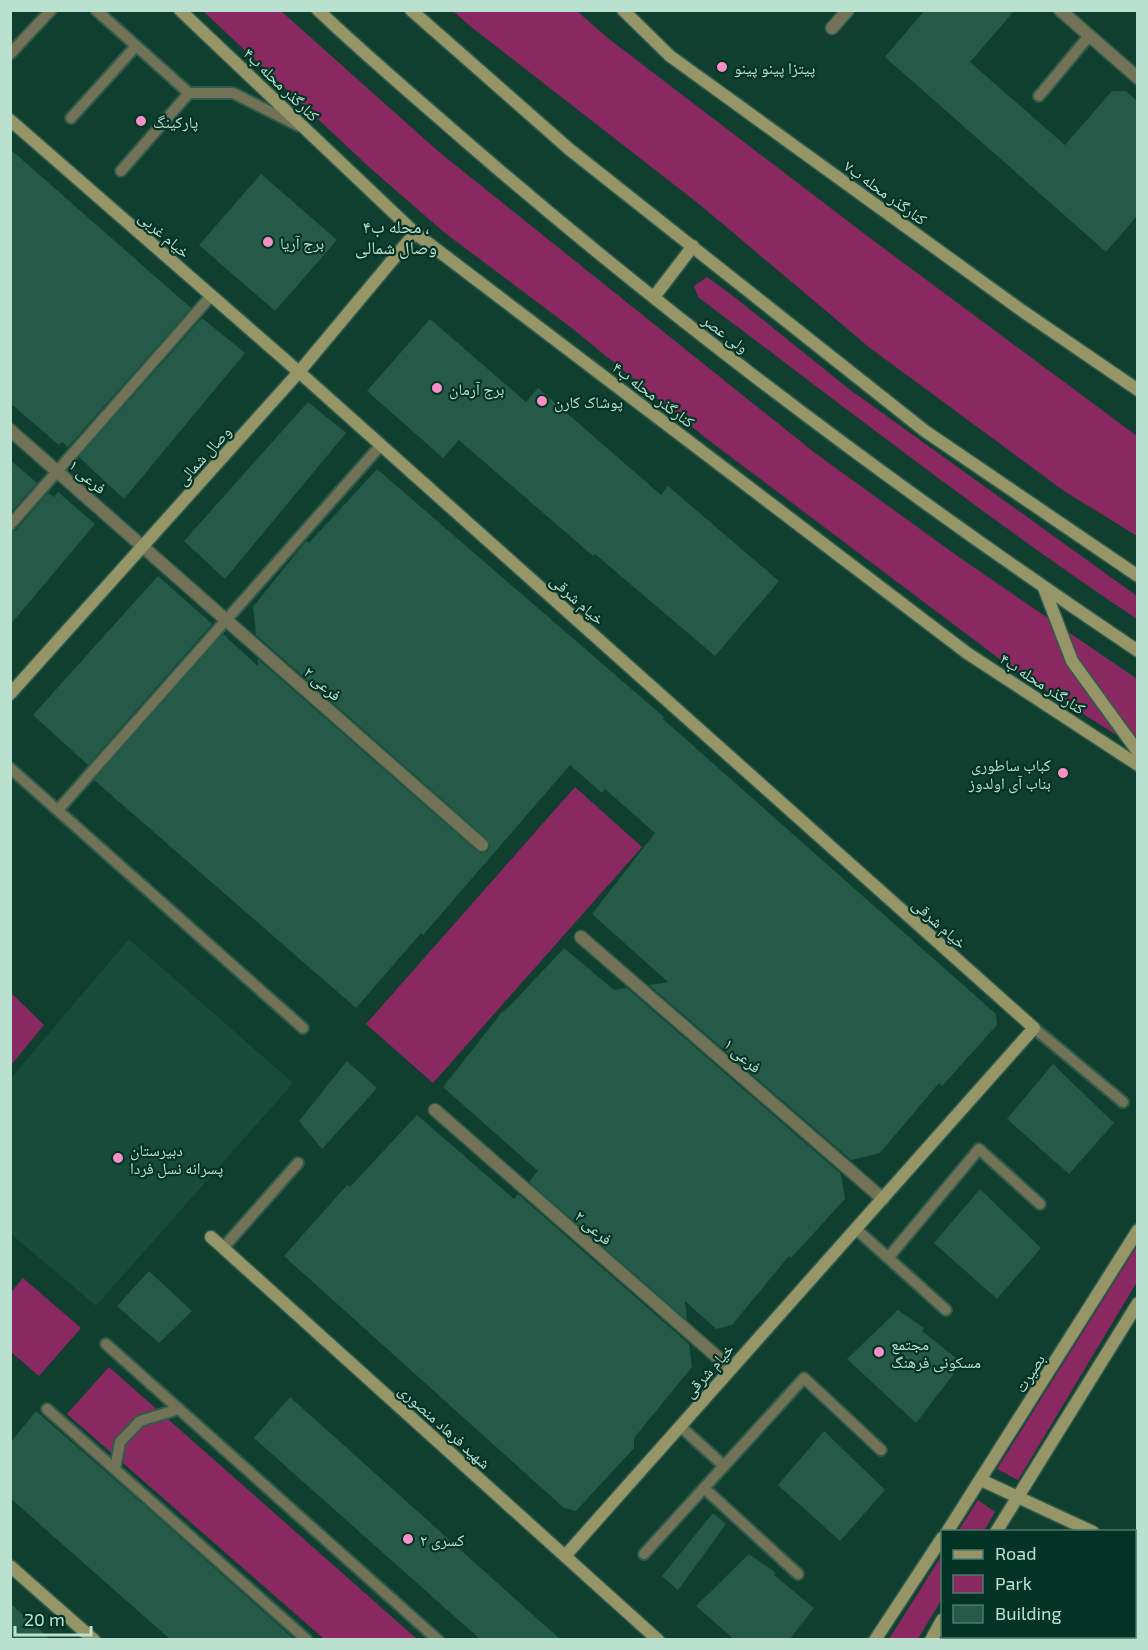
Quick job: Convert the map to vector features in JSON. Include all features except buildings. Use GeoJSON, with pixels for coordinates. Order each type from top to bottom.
{"type":"FeatureCollection","features":[{"type":"Feature","properties":{"kind":"street","name":"کنارگذر محله ب۴"},"geometry":{"type":"LineString","coordinates":[[180,10],[415,233],[967,653],[1137,765]]}},
{"type":"Feature","properties":{"kind":"street","name":"ولی عصر"},"geometry":{"type":"LineString","coordinates":[[318,10],[537,204],[709,341],[881,470],[1044,588],[1137,651]]}},
{"type":"Feature","properties":{"kind":"street"},"geometry":{"type":"LineString","coordinates":[[411,10],[569,149],[925,431],[1137,576]]}},
{"type":"Feature","properties":{"kind":"street","name":"کنارگذر محله ب۷"},"geometry":{"type":"LineString","coordinates":[[623,10],[670,56],[1021,310],[1137,390]]}},
{"type":"Feature","properties":{"kind":"street"},"geometry":{"type":"LineString","coordinates":[[832,28],[848,10]]}},
{"type":"Feature","properties":{"kind":"street"},"geometry":{"type":"LineString","coordinates":[[1060,10],[1137,78]]}},
{"type":"Feature","properties":{"kind":"street","name":"خیام غربی"},"geometry":{"type":"LineString","coordinates":[[10,120],[299,372]]}},
{"type":"Feature","properties":{"kind":"street","name":"وصال شمالی"},"geometry":{"type":"LineString","coordinates":[[10,694],[299,372],[415,233]]}},
{"type":"Feature","properties":{"kind":"street"},"geometry":{"type":"LineString","coordinates":[[654,297],[693,246]]}},
{"type":"Feature","properties":{"kind":"street","name":"خیام شرقی"},"geometry":{"type":"LineString","coordinates":[[299,372],[1034,1028],[565,1556]]}},
{"type":"Feature","properties":{"kind":"street","name":"فرعی ۱"},"geometry":{"type":"LineString","coordinates":[[10,430],[143,546]]}},
{"type":"Feature","properties":{"kind":"street","name":"فرعی ۲"},"geometry":{"type":"LineString","coordinates":[[143,546],[482,845]]}},
{"type":"Feature","properties":{"kind":"street"},"geometry":{"type":"LineString","coordinates":[[1044,588],[1072,661],[1137,752]]}},
{"type":"Feature","properties":{"kind":"street","name":"فرعی ۱"},"geometry":{"type":"LineString","coordinates":[[581,937],[883,1198]]}},
{"type":"Feature","properties":{"kind":"street","name":"فرعی ۲"},"geometry":{"type":"LineString","coordinates":[[435,1110],[731,1369]]}},
{"type":"Feature","properties":{"kind":"street","name":"بصیرت"},"geometry":{"type":"LineString","coordinates":[[948,1530],[1137,1230]]}},
{"type":"Feature","properties":{"kind":"street","name":"شهید فرهاد منصوری"},"geometry":{"type":"LineString","coordinates":[[211,1237],[565,1556],[651,1637]]}},
{"type":"Feature","properties":{"kind":"street"},"geometry":{"type":"LineString","coordinates":[[997,1530],[1137,1303]]}},
{"type":"Feature","properties":{"kind":"street"},"geometry":{"type":"LineString","coordinates":[[981,1480],[1089,1530]]}},
{"type":"Feature","properties":{"kind":"street"},"geometry":{"type":"LineString","coordinates":[[875,1640],[941,1540]]}},
{"type":"Feature","properties":{"kind":"street"},"geometry":{"type":"LineString","coordinates":[[10,1566],[93,1640]]}},
{"type":"Feature","properties":{"kind":"street"},"geometry":{"type":"LineString","coordinates":[[931,1640],[941,1622]]}},
{"type":"Feature","properties":{"kind":"lane"},"geometry":{"type":"LineString","coordinates":[[10,54],[51,10]]}},
{"type":"Feature","properties":{"kind":"lane"},"geometry":{"type":"LineString","coordinates":[[96,10],[189,93],[233,93],[306,130]]}},
{"type":"Feature","properties":{"kind":"lane"},"geometry":{"type":"LineString","coordinates":[[1039,96],[1089,36]]}},
{"type":"Feature","properties":{"kind":"lane"},"geometry":{"type":"LineString","coordinates":[[71,118],[136,46]]}},
{"type":"Feature","properties":{"kind":"lane"},"geometry":{"type":"LineString","coordinates":[[121,171],[189,93]]}},
{"type":"Feature","properties":{"kind":"lane"},"geometry":{"type":"LineString","coordinates":[[10,525],[211,296]]}},
{"type":"Feature","properties":{"kind":"lane"},"geometry":{"type":"LineString","coordinates":[[58,810],[381,445]]}},
{"type":"Feature","properties":{"kind":"lane"},"geometry":{"type":"LineString","coordinates":[[10,768],[303,1028]]}},
{"type":"Feature","properties":{"kind":"lane"},"geometry":{"type":"LineString","coordinates":[[1034,1028],[1123,1102]]}},
{"type":"Feature","properties":{"kind":"lane"},"geometry":{"type":"LineString","coordinates":[[888,1258],[979,1149],[1040,1204]]}},
{"type":"Feature","properties":{"kind":"lane"},"geometry":{"type":"LineString","coordinates":[[223,1248],[298,1162]]}},
{"type":"Feature","properties":{"kind":"lane"},"geometry":{"type":"LineString","coordinates":[[856,1229],[946,1310]]}},
{"type":"Feature","properties":{"kind":"lane"},"geometry":{"type":"LineString","coordinates":[[106,1344],[438,1640]]}},
{"type":"Feature","properties":{"kind":"lane"},"geometry":{"type":"LineString","coordinates":[[644,1554],[804,1378],[881,1450]]}},
{"type":"Feature","properties":{"kind":"lane"},"geometry":{"type":"LineString","coordinates":[[47,1409],[307,1640]]}},
{"type":"Feature","properties":{"kind":"lane"},"geometry":{"type":"LineString","coordinates":[[115,1469],[120,1442],[140,1421],[179,1409]]}},
{"type":"Feature","properties":{"kind":"lane"},"geometry":{"type":"LineString","coordinates":[[680,1426],[724,1466]]}},
{"type":"Feature","properties":{"kind":"lane"},"geometry":{"type":"LineString","coordinates":[[704,1488],[798,1574]]}},
{"type":"Feature","properties":{"kind":"shaded area","name":"دبیرستان پسرانه نسل فردا"},"geometry":{"type":"Polygon","coordinates":[[[129,939],[293,1083],[96,1306],[11,1234],[11,1078],[129,939]]]}},
{"type":"Feature","properties":{"kind":"green space"},"geometry":{"type":"Polygon","coordinates":[[[203,11],[281,11],[439,152],[815,453],[963,560],[1137,679],[1137,748],[1017,672],[707,439],[573,329],[445,233],[370,168],[203,11]]]}},
{"type":"Feature","properties":{"kind":"green space"},"geometry":{"type":"Polygon","coordinates":[[[453,11],[577,11],[609,39],[874,241],[1137,436],[1137,536],[1064,491],[870,348],[699,204],[453,11]]]}},
{"type":"Feature","properties":{"kind":"green space"},"geometry":{"type":"Polygon","coordinates":[[[707,277],[849,389],[1137,596],[1137,619],[970,501],[698,297],[694,286],[707,277]]]}},
{"type":"Feature","properties":{"kind":"green space"},"geometry":{"type":"Polygon","coordinates":[[[575,787],[642,847],[433,1083],[366,1024],[575,787]]]}},
{"type":"Feature","properties":{"kind":"green space"},"geometry":{"type":"Polygon","coordinates":[[[11,993],[44,1025],[11,1065],[11,993]]]}},
{"type":"Feature","properties":{"kind":"green space"},"geometry":{"type":"Polygon","coordinates":[[[1137,1246],[1137,1282],[1018,1480],[997,1469],[1137,1246]]]}},
{"type":"Feature","properties":{"kind":"green space"},"geometry":{"type":"Polygon","coordinates":[[[23,1278],[81,1328],[39,1376],[11,1352],[11,1292],[23,1278]]]}},
{"type":"Feature","properties":{"kind":"green space"},"geometry":{"type":"Polygon","coordinates":[[[109,1367],[417,1639],[324,1639],[67,1414],[109,1367]]]}},
{"type":"Feature","properties":{"kind":"green space"},"geometry":{"type":"Polygon","coordinates":[[[978,1500],[995,1512],[985,1530],[959,1530],[978,1500]]]}},
{"type":"Feature","properties":{"kind":"green space"},"geometry":{"type":"Polygon","coordinates":[[[941,1557],[941,1601],[918,1639],[889,1639],[941,1557]]]}},
{"type":"Feature","properties":{"kind":"place","name":"پیتزا پینو پینو"},"geometry":{"type":"Point","coordinates":[722,67]}},
{"type":"Feature","properties":{"kind":"place","name":"پارکینگ"},"geometry":{"type":"Point","coordinates":[141,121]}},
{"type":"Feature","properties":{"kind":"place","name":"برج آریا"},"geometry":{"type":"Point","coordinates":[268,242]}},
{"type":"Feature","properties":{"kind":"place","name":"برج آرمان"},"geometry":{"type":"Point","coordinates":[437,388]}},
{"type":"Feature","properties":{"kind":"place","name":"پوشاک کارن"},"geometry":{"type":"Point","coordinates":[542,401]}},
{"type":"Feature","properties":{"kind":"place","name":"کباب ساطوری بناب آی اولدوز"},"geometry":{"type":"Point","coordinates":[1063,773]}},
{"type":"Feature","properties":{"kind":"place","name":"دبیرستان پسرانه نسل فردا"},"geometry":{"type":"Point","coordinates":[118,1158]}},
{"type":"Feature","properties":{"kind":"place","name":"مجتمع مسکونی فرهنگ"},"geometry":{"type":"Point","coordinates":[879,1352]}},
{"type":"Feature","properties":{"kind":"place","name":"کسری ۲"},"geometry":{"type":"Point","coordinates":[408,1539]}},
{"type":"Feature","properties":{"kind":"district","name":"محله ب۴ ، وصال شمالی"},"geometry":{"type":"Point","coordinates":[396,236]}}]}
